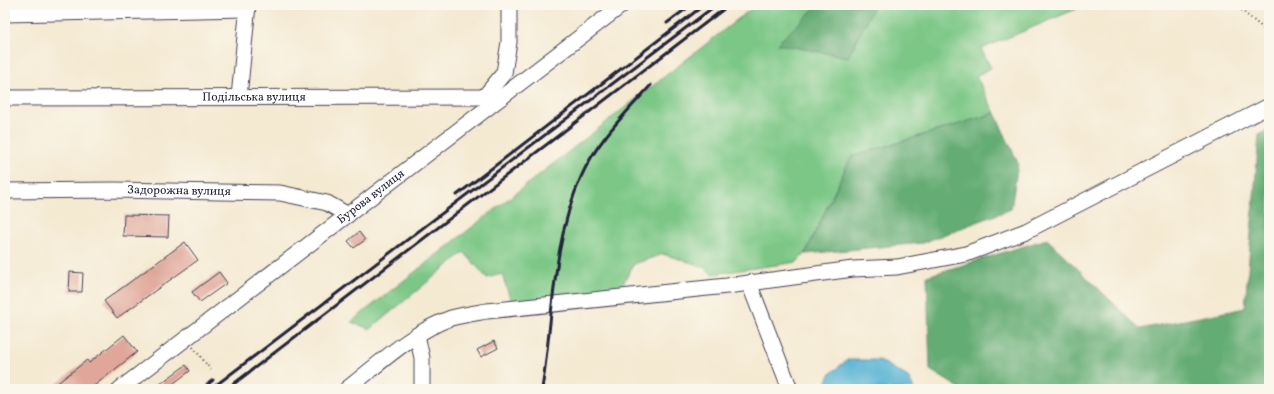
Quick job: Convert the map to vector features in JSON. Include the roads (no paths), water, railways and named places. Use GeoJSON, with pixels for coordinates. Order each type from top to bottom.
{"type":"FeatureCollection","features":[{"type":"Feature","properties":{"kind":"street"},"geometry":{"type":"LineString","coordinates":[[484,97],[504,73],[509,42],[509,5]]}},
{"type":"Feature","properties":{"kind":"street","name":"Бурова вулиця"},"geometry":{"type":"LineString","coordinates":[[120,389],[622,5]]}},
{"type":"Feature","properties":{"kind":"street"},"geometry":{"type":"LineString","coordinates":[[5,14],[247,7],[238,97]]}},
{"type":"Feature","properties":{"kind":"street","name":"Подільська вулиця"},"geometry":{"type":"LineString","coordinates":[[5,98],[502,97]]}},
{"type":"Feature","properties":{"kind":"street"},"geometry":{"type":"LineString","coordinates":[[347,389],[417,336],[435,325],[452,318],[487,311],[749,283],[852,269],[897,267],[926,263],[987,247],[1026,231],[1269,106]]}},
{"type":"Feature","properties":{"kind":"street","name":"Задорожна вулиця"},"geometry":{"type":"LineString","coordinates":[[5,191],[114,190],[280,192],[327,203],[348,215]]}},
{"type":"Feature","properties":{"kind":"street"},"geometry":{"type":"LineString","coordinates":[[749,283],[790,389]]}},
{"type":"Feature","properties":{"kind":"street"},"geometry":{"type":"LineString","coordinates":[[417,336],[422,358],[422,389]]}},
{"type":"Feature","properties":{"kind":"water"},"geometry":{"type":"Polygon","coordinates":[[[847,360],[879,360],[908,377],[914,389],[824,389],[830,374],[847,360]]]}},
{"type":"Feature","properties":{"kind":"railway"},"geometry":{"type":"LineString","coordinates":[[667,23],[691,5]]}},
{"type":"Feature","properties":{"kind":"railway"},"geometry":{"type":"LineString","coordinates":[[457,195],[704,5]]}},
{"type":"Feature","properties":{"kind":"railway"},"geometry":{"type":"LineString","coordinates":[[211,389],[716,5]]}},
{"type":"Feature","properties":{"kind":"railway"},"geometry":{"type":"LineString","coordinates":[[227,389],[729,5]]}},
{"type":"Feature","properties":{"kind":"railway"},"geometry":{"type":"LineString","coordinates":[[542,389],[559,255],[571,202],[587,164],[603,140],[651,85]]}},
{"type":"Feature","properties":{"kind":"railway"},"geometry":{"type":"LineString","coordinates":[[202,389],[213,380]]}}]}
